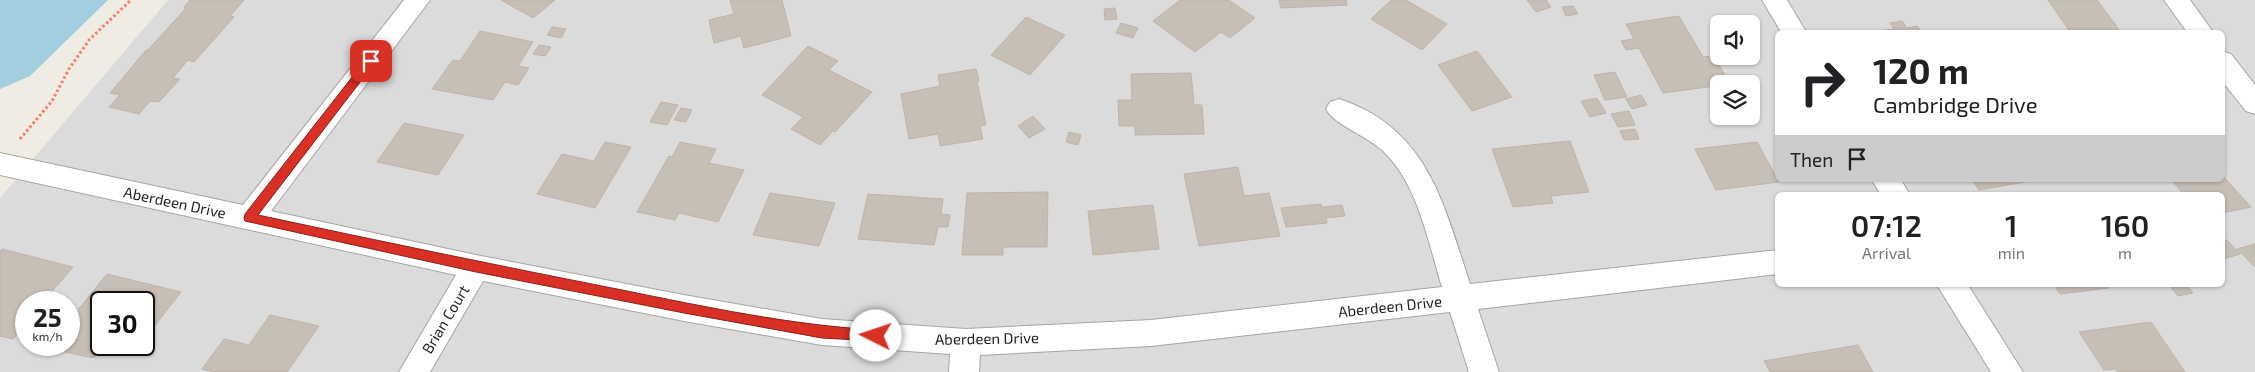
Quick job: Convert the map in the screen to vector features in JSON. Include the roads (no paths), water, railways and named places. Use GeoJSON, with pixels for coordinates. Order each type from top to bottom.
{"type":"FeatureCollection","features":[{"type":"Feature","properties":{"kind":"street"},"geometry":{"type":"LineString","coordinates":[[249,218],[418,0]]}},
{"type":"Feature","properties":{"kind":"street"},"geometry":{"type":"LineString","coordinates":[[1774,0],[1793,30]]}},
{"type":"Feature","properties":{"kind":"street"},"geometry":{"type":"LineString","coordinates":[[2176,0],[2199,30]]}},
{"type":"Feature","properties":{"kind":"street"},"geometry":{"type":"LineString","coordinates":[[2225,65],[2255,104]]}},
{"type":"Feature","properties":{"kind":"street"},"geometry":{"type":"LineString","coordinates":[[1339,108],[1376,128],[1400,149],[1415,171],[1427,196],[1484,372]]}},
{"type":"Feature","properties":{"kind":"street","name":"Aberdeen Drive"},"geometry":{"type":"LineString","coordinates":[[0,164],[476,267],[822,332],[966,342],[1151,333],[1775,262]]}},
{"type":"Feature","properties":{"kind":"street","name":"Brian Court"},"geometry":{"type":"LineString","coordinates":[[414,372],[476,267]]}},
{"type":"Feature","properties":{"kind":"street"},"geometry":{"type":"LineString","coordinates":[[1953,287],[2008,372]]}},
{"type":"Feature","properties":{"kind":"street"},"geometry":{"type":"LineString","coordinates":[[964,372],[966,342]]}},
{"type":"Feature","properties":{"kind":"water"},"geometry":{"type":"Polygon","coordinates":[[[0,0],[108,0],[30,76],[0,89],[0,0]]]}}]}
